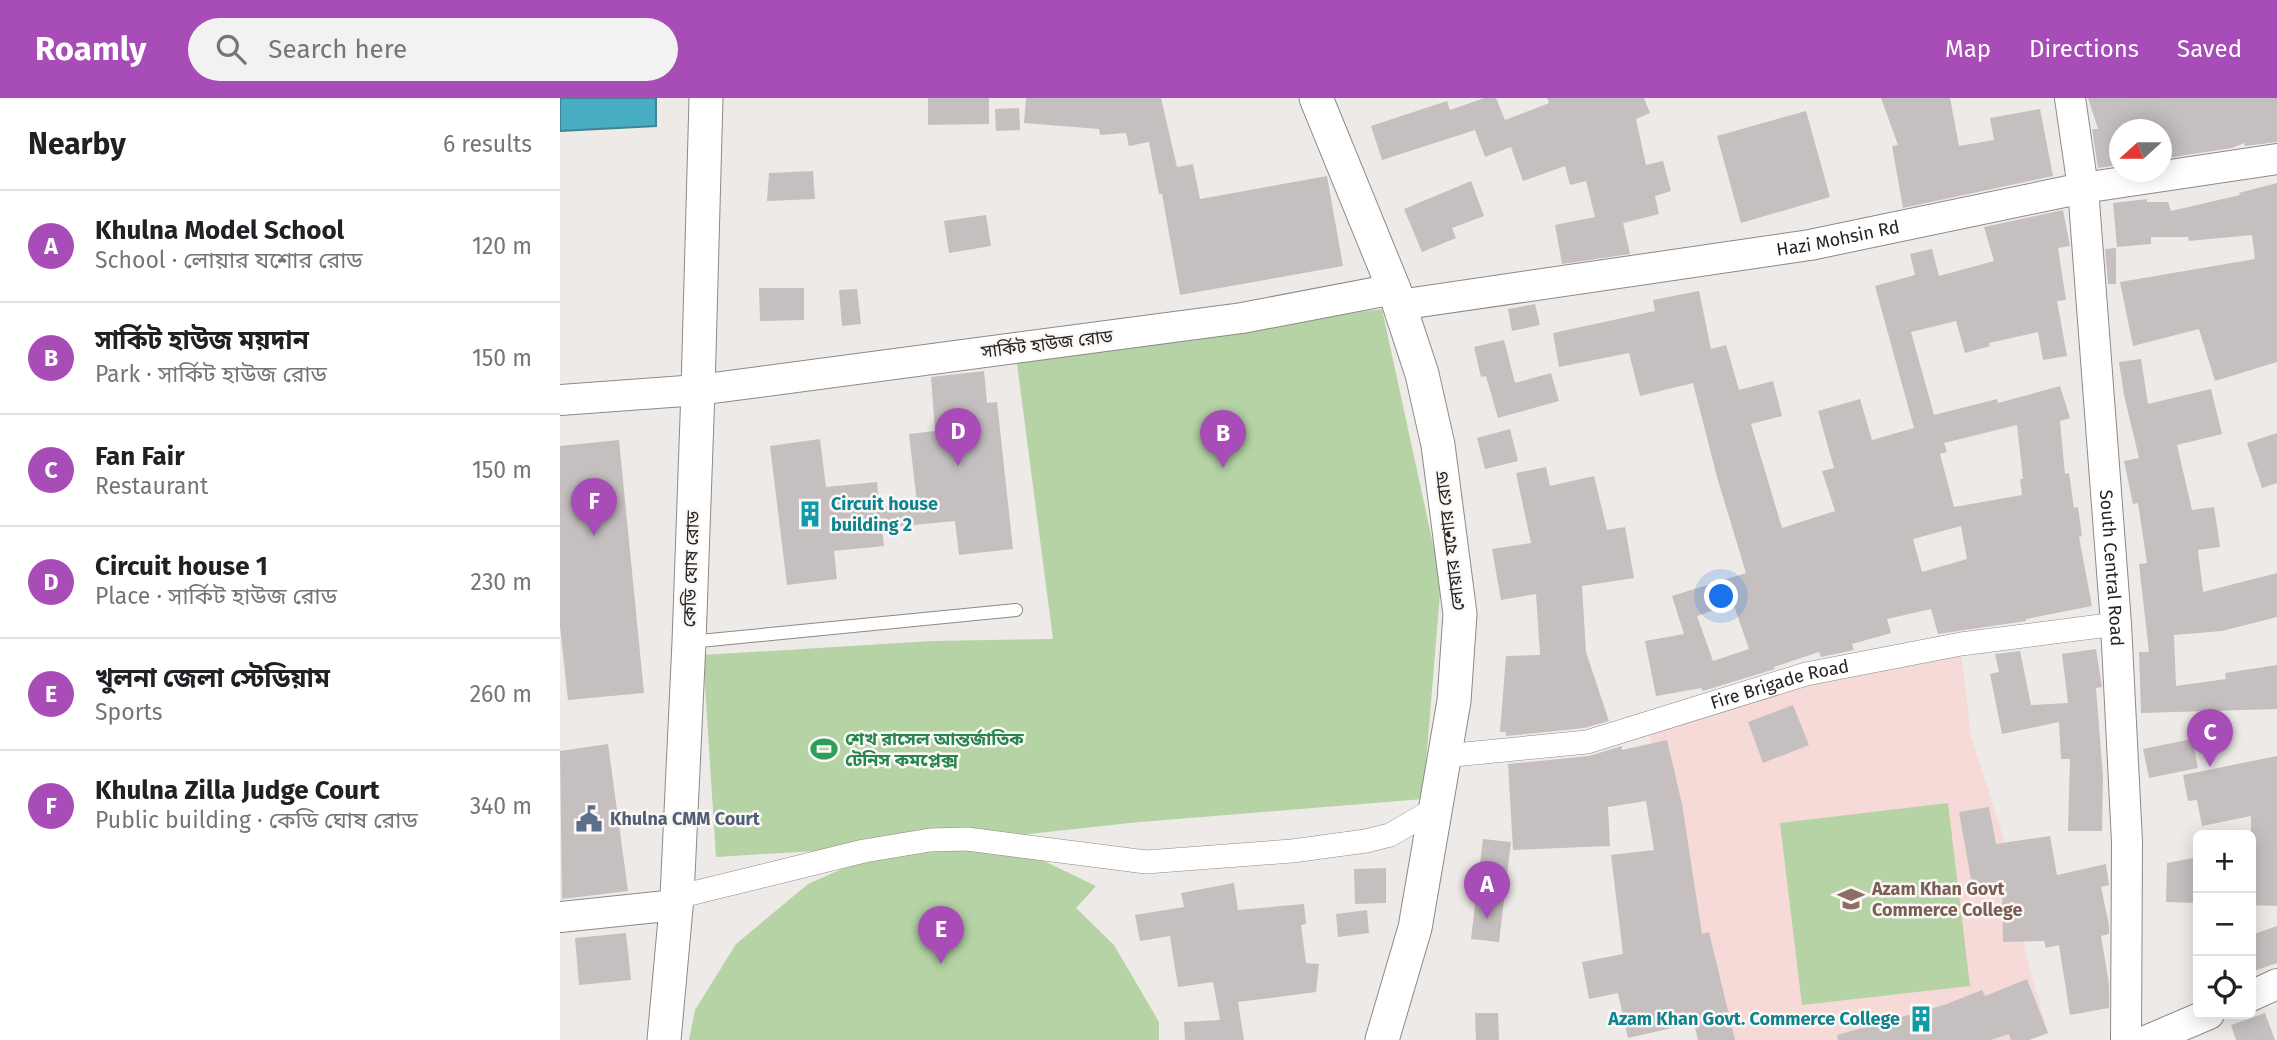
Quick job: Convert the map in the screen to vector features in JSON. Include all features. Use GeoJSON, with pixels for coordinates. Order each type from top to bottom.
{"type":"FeatureCollection","features":[{"type":"Feature","properties":{"kind":"main road","name":"কেডি ঘোষ রোড"},"geometry":{"type":"LineString","coordinates":[[664,1040],[676,901],[689,642],[706,98]]}},
{"type":"Feature","properties":{"kind":"main road","name":"লোয়ার যশোর রোড"},"geometry":{"type":"LineString","coordinates":[[1316,98],[1397,297],[1422,374],[1438,445],[1460,614],[1454,701],[1415,928],[1382,1040]]}},
{"type":"Feature","properties":{"kind":"street","name":"South Central Road"},"geometry":{"type":"LineString","coordinates":[[2070,98],[2083,188],[2116,624],[2127,842],[2126,1040]]}},
{"type":"Feature","properties":{"kind":"street","name":"Hazi Mohsin Rd"},"geometry":{"type":"LineString","coordinates":[[1397,297],[1810,244],[2083,188],[2277,159]]}},
{"type":"Feature","properties":{"kind":"street","name":"সার্কিট হাউজ রোড"},"geometry":{"type":"LineString","coordinates":[[560,400],[698,390],[1397,297]]}},
{"type":"Feature","properties":{"kind":"street","name":"Fire Brigade Road"},"geometry":{"type":"LineString","coordinates":[[1444,756],[1587,742],[1806,674],[1961,644],[2116,624]]}},
{"type":"Feature","properties":{"kind":"street"},"geometry":{"type":"LineString","coordinates":[[560,917],[676,901],[864,851],[930,840],[967,839],[1146,862],[1292,851],[1366,841],[1390,835],[1426,814],[1435,813]]}},
{"type":"Feature","properties":{"kind":"street"},"geometry":{"type":"LineString","coordinates":[[2256,994],[2277,984]]}},
{"type":"Feature","properties":{"kind":"street"},"geometry":{"type":"LineString","coordinates":[[2148,1040],[2197,1019]]}},
{"type":"Feature","properties":{"kind":"lane"},"geometry":{"type":"LineString","coordinates":[[689,642],[1016,610]]}},
{"type":"Feature","properties":{"kind":"shaded area","name":"Azam Khan Govt Commerce College"},"geometry":{"type":"Polygon","coordinates":[[[1961,651],[1971,736],[2005,843],[2026,955],[2048,1033],[2025,1040],[1719,1040],[1647,724],[1806,674],[1961,651]]]}},
{"type":"Feature","properties":{"kind":"green space"},"geometry":{"type":"Polygon","coordinates":[[[1382,309],[1441,581],[1423,799],[1129,823],[957,842],[1025,852],[1096,886],[1076,908],[1114,945],[1159,1022],[1159,1040],[689,1040],[695,1010],[736,944],[808,884],[876,854],[930,844],[716,857],[703,655],[932,641],[1053,639],[1016,356],[1382,309]]]}},
{"type":"Feature","properties":{"kind":"green space","name":"Azam Khan Govt Commerce College"},"geometry":{"type":"Polygon","coordinates":[[[1948,803],[1970,986],[1802,1005],[1780,823],[1948,803]]]}},
{"type":"Feature","properties":{"kind":"water"},"geometry":{"type":"Polygon","coordinates":[[[560,98],[656,98],[656,126],[560,131],[560,98]]]}},
{"type":"Feature","properties":{"kind":"building"},"geometry":{"type":"Polygon","coordinates":[[[928,98],[989,98],[989,124],[928,125],[928,98]]]}},
{"type":"Feature","properties":{"kind":"building"},"geometry":{"type":"Polygon","coordinates":[[[1026,98],[1161,98],[1177,167],[1193,164],[1200,199],[1327,176],[1343,266],[1180,295],[1162,194],[1159,194],[1149,142],[1129,146],[1126,133],[1100,135],[1099,129],[1024,123],[1026,98]]]}},
{"type":"Feature","properties":{"kind":"building"},"geometry":{"type":"Polygon","coordinates":[[[1484,98],[1496,98],[1505,120],[1549,103],[1547,98],[1644,98],[1650,113],[1636,119],[1646,165],[1663,161],[1671,191],[1655,196],[1659,214],[1623,223],[1630,254],[1562,264],[1555,225],[1595,217],[1586,181],[1570,185],[1565,166],[1523,181],[1511,147],[1485,157],[1475,130],[1382,160],[1371,126],[1447,101],[1450,110],[1484,98]]]}},
{"type":"Feature","properties":{"kind":"building"},"geometry":{"type":"Polygon","coordinates":[[[1881,98],[1950,98],[1959,146],[1994,140],[1990,118],[2040,109],[2053,176],[1903,208],[1892,146],[1898,145],[1881,98]]]}},
{"type":"Feature","properties":{"kind":"building"},"geometry":{"type":"Polygon","coordinates":[[[2088,98],[2277,98],[2277,142],[2245,146],[2244,143],[2232,148],[2172,157],[2172,119],[2109,119],[2109,166],[2098,168],[2092,129],[2098,129],[2088,98]]]}},
{"type":"Feature","properties":{"kind":"building"},"geometry":{"type":"Polygon","coordinates":[[[1019,108],[1020,130],[996,131],[995,109],[1019,108]]]}},
{"type":"Feature","properties":{"kind":"building"},"geometry":{"type":"Polygon","coordinates":[[[1806,111],[1830,197],[1741,223],[1717,136],[1806,111]]]}},
{"type":"Feature","properties":{"kind":"building"},"geometry":{"type":"Polygon","coordinates":[[[813,171],[815,199],[767,201],[769,173],[813,171]]]}},
{"type":"Feature","properties":{"kind":"building"},"geometry":{"type":"Polygon","coordinates":[[[1471,181],[1484,216],[1452,228],[1456,238],[1422,252],[1404,209],[1471,181]]]}},
{"type":"Feature","properties":{"kind":"building"},"geometry":{"type":"Polygon","coordinates":[[[2277,183],[2277,362],[2215,381],[2199,329],[2133,346],[2120,282],[2255,259],[2252,235],[2189,241],[2188,237],[2151,237],[2151,244],[2117,247],[2113,203],[2147,199],[2147,202],[2168,202],[2171,211],[2240,195],[2239,193],[2277,183]]]}},
{"type":"Feature","properties":{"kind":"building"},"geometry":{"type":"Polygon","coordinates":[[[2063,210],[2070,246],[2058,248],[2066,300],[2057,301],[2067,356],[2043,360],[2038,332],[1989,343],[1990,346],[1965,353],[1956,321],[1911,332],[1934,415],[1997,399],[1998,403],[2060,386],[2070,418],[2060,421],[2065,474],[2069,473],[2074,508],[2078,507],[2082,536],[2079,537],[2092,606],[2026,621],[1938,634],[1931,609],[1887,619],[1891,633],[1852,644],[1854,650],[1821,657],[1819,652],[1703,691],[1701,688],[1656,696],[1645,641],[1684,634],[1672,596],[1746,573],[1717,477],[1693,383],[1640,396],[1629,353],[1559,367],[1553,333],[1655,311],[1653,300],[1699,291],[1711,349],[1726,345],[1739,390],[1773,381],[1782,416],[1751,424],[1782,528],[1835,511],[1822,471],[1834,468],[1818,411],[1860,399],[1872,440],[1914,428],[1875,286],[1915,275],[1910,254],[1932,249],[1939,276],[1994,261],[1984,227],[2063,210]],[[2017,425],[1944,443],[1947,452],[1940,454],[1954,507],[2022,495],[2020,479],[2023,479],[2017,425]],[[1961,526],[1913,539],[1922,572],[1967,559],[1961,526]],[[1733,603],[1697,616],[1713,661],[1749,649],[1733,603]]]}},
{"type":"Feature","properties":{"kind":"building"},"geometry":{"type":"Polygon","coordinates":[[[986,215],[991,246],[949,253],[944,221],[986,215]]]}},
{"type":"Feature","properties":{"kind":"building"},"geometry":{"type":"Polygon","coordinates":[[[2116,248],[2116,284],[2108,284],[2105,249],[2116,248]]]}},
{"type":"Feature","properties":{"kind":"building"},"geometry":{"type":"Polygon","coordinates":[[[759,288],[804,288],[804,320],[760,321],[759,288]]]}},
{"type":"Feature","properties":{"kind":"building"},"geometry":{"type":"Polygon","coordinates":[[[857,289],[861,324],[842,326],[839,290],[857,289]]]}},
{"type":"Feature","properties":{"kind":"building"},"geometry":{"type":"Polygon","coordinates":[[[1535,304],[1540,325],[1512,331],[1508,309],[1535,304]]]}},
{"type":"Feature","properties":{"kind":"building"},"geometry":{"type":"Polygon","coordinates":[[[1504,340],[1515,383],[1551,373],[1559,401],[1498,418],[1486,376],[1481,377],[1474,347],[1504,340]]]}},
{"type":"Feature","properties":{"kind":"building"},"geometry":{"type":"Polygon","coordinates":[[[2141,359],[2148,404],[2211,389],[2222,434],[2177,445],[2192,510],[2214,507],[2220,547],[2198,550],[2203,592],[2277,573],[2277,617],[2222,631],[2174,635],[2176,686],[2226,679],[2225,673],[2277,665],[2277,709],[2141,713],[2139,652],[2149,652],[2139,564],[2147,563],[2138,503],[2133,504],[2124,461],[2139,458],[2119,362],[2141,359]]]}},
{"type":"Feature","properties":{"kind":"building"},"geometry":{"type":"Polygon","coordinates":[[[984,371],[987,403],[997,402],[1013,549],[959,555],[955,521],[882,528],[884,546],[834,551],[837,579],[787,585],[770,446],[820,439],[826,487],[877,482],[879,507],[917,503],[909,434],[935,431],[931,377],[984,371]]]}},
{"type":"Feature","properties":{"kind":"building"},"geometry":{"type":"Polygon","coordinates":[[[1510,429],[1518,461],[1485,469],[1477,438],[1510,429]]]}},
{"type":"Feature","properties":{"kind":"building"},"geometry":{"type":"Polygon","coordinates":[[[2277,433],[2277,483],[2262,488],[2247,443],[2277,433]]]}},
{"type":"Feature","properties":{"kind":"building"},"geometry":{"type":"Polygon","coordinates":[[[619,440],[644,693],[568,700],[560,626],[560,446],[619,440]]]}},
{"type":"Feature","properties":{"kind":"building"},"geometry":{"type":"Polygon","coordinates":[[[1546,467],[1550,486],[1594,476],[1607,530],[1625,527],[1634,578],[1582,586],[1586,652],[1609,721],[1584,728],[1506,736],[1506,732],[1500,732],[1506,656],[1540,655],[1536,594],[1501,600],[1492,549],[1531,543],[1516,473],[1546,467]]]}},
{"type":"Feature","properties":{"kind":"building"},"geometry":{"type":"Polygon","coordinates":[[[2096,649],[2102,687],[2096,688],[2103,776],[2102,831],[2068,831],[2070,759],[2061,759],[2059,722],[2002,734],[1990,674],[1999,672],[1995,654],[2020,651],[2031,705],[2068,703],[2062,654],[2096,649]]]}},
{"type":"Feature","properties":{"kind":"building"},"geometry":{"type":"Polygon","coordinates":[[[1793,705],[1809,745],[1763,763],[1748,722],[1793,705]]]}},
{"type":"Feature","properties":{"kind":"building"},"geometry":{"type":"Polygon","coordinates":[[[2192,739],[2198,768],[2149,778],[2143,749],[2192,739]]]}},
{"type":"Feature","properties":{"kind":"building"},"geometry":{"type":"Polygon","coordinates":[[[1667,740],[1682,804],[1702,934],[1709,932],[1735,1040],[1698,1040],[1694,1023],[1628,1038],[1618,993],[1589,999],[1582,962],[1623,954],[1611,855],[1654,850],[1646,801],[1608,807],[1610,846],[1513,850],[1508,764],[1589,756],[1622,746],[1622,750],[1667,740]]]}},
{"type":"Feature","properties":{"kind":"building","name":"Khulna CMM Court"},"geometry":{"type":"Polygon","coordinates":[[[608,744],[628,891],[562,899],[560,751],[608,744]]]}},
{"type":"Feature","properties":{"kind":"building"},"geometry":{"type":"Polygon","coordinates":[[[2277,756],[2277,906],[2256,905],[2256,830],[2251,830],[2251,816],[2202,826],[2197,800],[2188,801],[2183,775],[2277,756]]]}},
{"type":"Feature","properties":{"kind":"building"},"geometry":{"type":"Polygon","coordinates":[[[1989,807],[1996,844],[2050,836],[2057,875],[2106,864],[2109,885],[2101,887],[2109,934],[2101,936],[2109,984],[2109,1008],[2070,1015],[2059,945],[2046,948],[2044,941],[2003,942],[2002,886],[1973,891],[1959,812],[1989,807]]]}},
{"type":"Feature","properties":{"kind":"building"},"geometry":{"type":"Polygon","coordinates":[[[1483,839],[1511,842],[1499,942],[1471,939],[1483,839]]]}},
{"type":"Feature","properties":{"kind":"building"},"geometry":{"type":"Polygon","coordinates":[[[2193,858],[2193,903],[2166,902],[2167,863],[2193,858]]]}},
{"type":"Feature","properties":{"kind":"building"},"geometry":{"type":"Polygon","coordinates":[[[1386,868],[1386,903],[1355,904],[1354,869],[1386,868]]]}},
{"type":"Feature","properties":{"kind":"building"},"geometry":{"type":"Polygon","coordinates":[[[1234,883],[1238,910],[1304,904],[1306,924],[1301,925],[1306,963],[1319,964],[1316,992],[1238,1002],[1244,1040],[1185,1040],[1184,1022],[1220,1020],[1213,982],[1178,987],[1170,936],[1140,941],[1135,915],[1184,907],[1181,893],[1234,883]]]}},
{"type":"Feature","properties":{"kind":"building"},"geometry":{"type":"Polygon","coordinates":[[[1367,910],[1369,933],[1338,937],[1336,914],[1367,910]]]}},
{"type":"Feature","properties":{"kind":"building"},"geometry":{"type":"Polygon","coordinates":[[[2277,926],[2277,963],[2256,970],[2256,956],[2256,933],[2277,926]]]}},
{"type":"Feature","properties":{"kind":"building"},"geometry":{"type":"Polygon","coordinates":[[[626,933],[631,980],[579,985],[575,938],[626,933]]]}},
{"type":"Feature","properties":{"kind":"building"},"geometry":{"type":"Polygon","coordinates":[[[2027,979],[2048,1033],[2029,1040],[2011,1040],[2009,1034],[1991,1040],[1838,1040],[1837,1035],[1944,1005],[1982,990],[1985,996],[2027,979]]]}},
{"type":"Feature","properties":{"kind":"building"},"geometry":{"type":"Polygon","coordinates":[[[1475,1013],[1498,1013],[1499,1040],[1476,1040],[1475,1013]]]}},
{"type":"Feature","properties":{"kind":"building"},"geometry":{"type":"Polygon","coordinates":[[[2265,1013],[2275,1040],[2236,1040],[2231,1025],[2256,1019],[2256,1016],[2265,1013]]]}},
{"type":"Feature","properties":{"kind":"place","name":"Circuit house 1"},"geometry":{"type":"Point","coordinates":[958,466]}},
{"type":"Feature","properties":{"kind":"place","name":"সার্কিট হাউজ ময়দান"},"geometry":{"type":"Point","coordinates":[1223,468]}},
{"type":"Feature","properties":{"kind":"place","name":"Circuit house building 2"},"geometry":{"type":"Point","coordinates":[810,514]}},
{"type":"Feature","properties":{"kind":"place","name":"Khulna Zilla Judge Court"},"geometry":{"type":"Point","coordinates":[594,536]}},
{"type":"Feature","properties":{"kind":"place","name":"শেখ রাসেল আন্তর্জাতিক টেনিস কমপ্লেক্স"},"geometry":{"type":"Point","coordinates":[824,749]}},
{"type":"Feature","properties":{"kind":"place","name":"Fan Fair"},"geometry":{"type":"Point","coordinates":[2210,767]}},
{"type":"Feature","properties":{"kind":"place","name":"Khulna CMM Court"},"geometry":{"type":"Point","coordinates":[589,819]}},
{"type":"Feature","properties":{"kind":"place","name":"Azam Khan Govt Commerce College"},"geometry":{"type":"Point","coordinates":[1851,899]}},
{"type":"Feature","properties":{"kind":"place","name":"Khulna Model School"},"geometry":{"type":"Point","coordinates":[1487,919]}},
{"type":"Feature","properties":{"kind":"place","name":"খুলনা জেলা স্টেডিয়াম"},"geometry":{"type":"Point","coordinates":[941,964]}},
{"type":"Feature","properties":{"kind":"place","name":"Azam Khan Govt. Commerce College"},"geometry":{"type":"Point","coordinates":[1921,1019]}}]}
